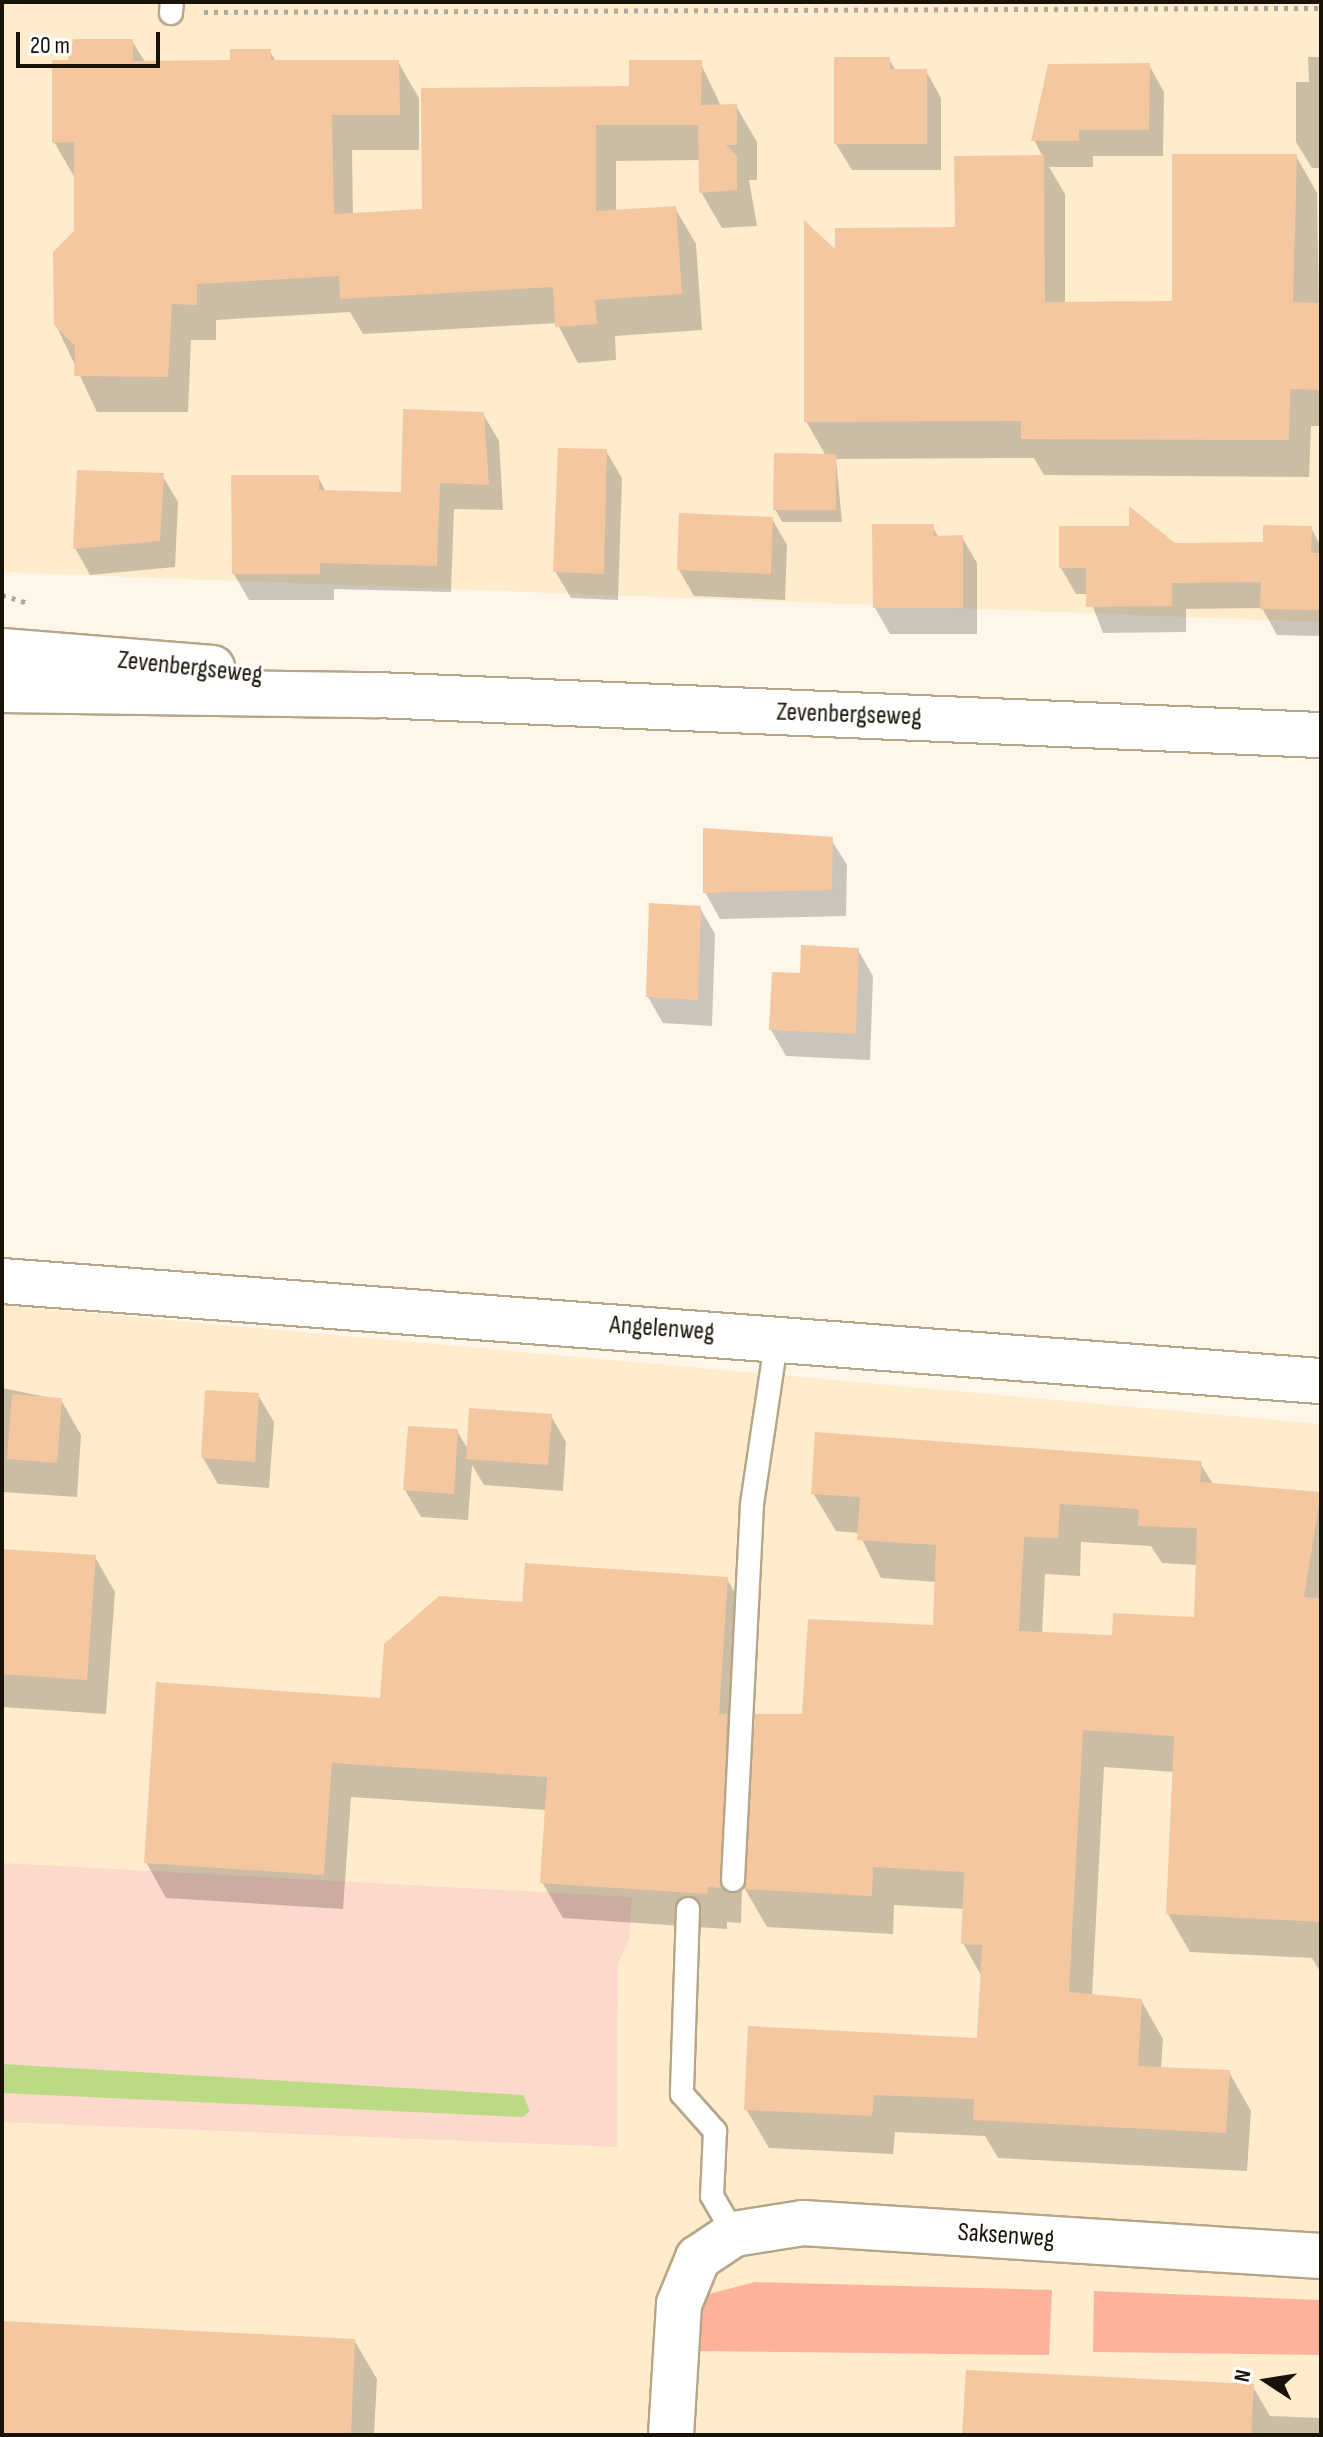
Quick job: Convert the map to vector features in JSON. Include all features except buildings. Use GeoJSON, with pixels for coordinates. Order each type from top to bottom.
{"type":"FeatureCollection","features":[{"type":"Feature","properties":{"kind":"street","name":"Zevenbergseweg"},"geometry":{"type":"LineString","coordinates":[[2,651],[221,669],[377,695]]}},
{"type":"Feature","properties":{"kind":"street","name":"Zevenbergseweg"},"geometry":{"type":"LineString","coordinates":[[2,690],[377,695],[1321,735]]}},
{"type":"Feature","properties":{"kind":"street","name":"Angelenweg"},"geometry":{"type":"LineString","coordinates":[[2,1281],[777,1337],[1321,1381]]}},
{"type":"Feature","properties":{"kind":"street","name":"Saksenweg"},"geometry":{"type":"LineString","coordinates":[[671,2435],[679,2304],[698,2258],[734,2234],[803,2223],[1321,2256]]}},
{"type":"Feature","properties":{"kind":"lane"},"geometry":{"type":"LineString","coordinates":[[733,1880],[752,1504],[777,1337]]}},
{"type":"Feature","properties":{"kind":"lane"},"geometry":{"type":"LineString","coordinates":[[688,1909],[682,2094],[715,2131],[712,2196],[734,2234]]}},
{"type":"Feature","properties":{"kind":"path"},"geometry":{"type":"LineString","coordinates":[[172,7],[1321,8]]}},
{"type":"Feature","properties":{"kind":"path"},"geometry":{"type":"LineString","coordinates":[[2,595],[32,604]]}},
{"type":"Feature","properties":{"kind":"shaded area"},"geometry":{"type":"Polygon","coordinates":[[[2,2],[1321,2],[1321,622],[2,572],[2,2]]]}},
{"type":"Feature","properties":{"kind":"shaded area"},"geometry":{"type":"Polygon","coordinates":[[[2,1305],[1321,1424],[1321,2435],[2,2435],[2,1305]]]}},
{"type":"Feature","properties":{"kind":"shaded area"},"geometry":{"type":"Polygon","coordinates":[[[2,1863],[632,1897],[629,1940],[618,1964],[617,2147],[2,2122],[2,1863]]]}},
{"type":"Feature","properties":{"kind":"shaded area"},"geometry":{"type":"Polygon","coordinates":[[[2,2064],[523,2095],[530,2111],[523,2117],[2,2093],[2,2064]]]}},
{"type":"Feature","properties":{"kind":"shaded area"},"geometry":{"type":"Polygon","coordinates":[[[755,2282],[1052,2290],[1049,2355],[697,2351],[705,2295],[755,2282]]]}},
{"type":"Feature","properties":{"kind":"shaded area"},"geometry":{"type":"Polygon","coordinates":[[[1094,2291],[1321,2300],[1321,2355],[1093,2352],[1094,2291]]]}}]}
